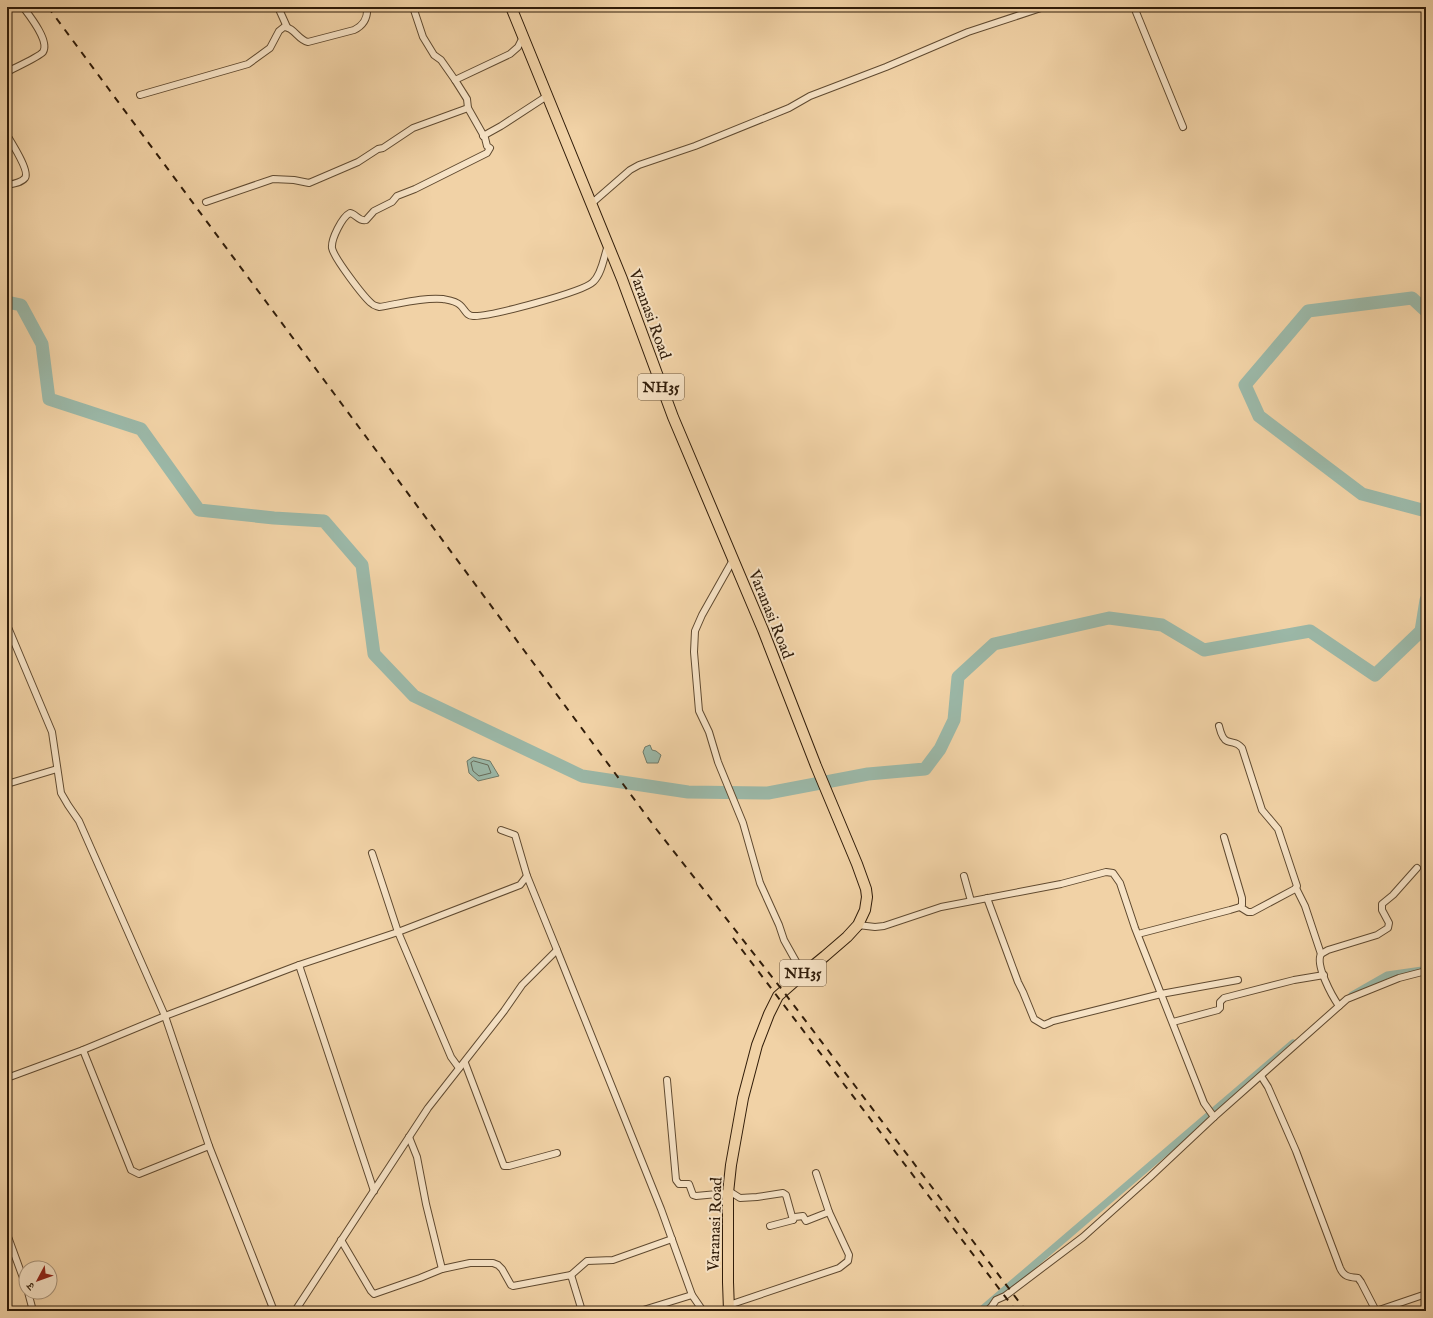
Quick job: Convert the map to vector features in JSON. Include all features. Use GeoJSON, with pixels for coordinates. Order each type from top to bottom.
{"type":"FeatureCollection","features":[{"type":"Feature","properties":{"kind":"highway","name":"Varanasi Road"},"geometry":{"type":"LineString","coordinates":[[511,7],[608,244],[673,418],[763,630],[816,766],[857,864],[866,889],[867,897],[865,910],[858,925]]}},
{"type":"Feature","properties":{"kind":"highway","name":"NH35"},"geometry":{"type":"LineString","coordinates":[[803,974],[847,937],[858,925]]}},
{"type":"Feature","properties":{"kind":"highway","name":"Varanasi Road"},"geometry":{"type":"LineString","coordinates":[[729,1308],[729,1192],[731,1165],[743,1098],[768,1014],[778,996],[803,974]]}},
{"type":"Feature","properties":{"kind":"street"},"geometry":{"type":"LineString","coordinates":[[7,72],[40,54],[44,49],[44,44],[39,31],[23,7]]}},
{"type":"Feature","properties":{"kind":"street"},"geometry":{"type":"LineString","coordinates":[[278,7],[287,26],[302,40],[308,42],[358,28],[365,21],[367,7]]}},
{"type":"Feature","properties":{"kind":"street"},"geometry":{"type":"LineString","coordinates":[[413,7],[423,37],[434,55],[441,60],[467,99],[468,108],[487,142],[487,146],[490,148],[487,153],[415,189],[397,196],[392,202],[374,211],[366,220],[361,220],[353,213],[350,213],[344,217],[332,243],[332,248],[343,268],[370,302],[374,306],[379,307],[443,299],[455,302],[460,305],[466,314],[474,316],[511,310],[589,285],[598,275],[608,244]]}},
{"type":"Feature","properties":{"kind":"street"},"geometry":{"type":"LineString","coordinates":[[591,204],[630,170],[639,165],[695,146],[789,108],[810,96],[886,67],[968,32],[1044,7]]}},
{"type":"Feature","properties":{"kind":"street"},"geometry":{"type":"LineString","coordinates":[[1134,7],[1183,127]]}},
{"type":"Feature","properties":{"kind":"street"},"geometry":{"type":"LineString","coordinates":[[140,95],[248,64],[270,48],[279,31],[287,26]]}},
{"type":"Feature","properties":{"kind":"street"},"geometry":{"type":"LineString","coordinates":[[455,80],[510,54],[518,48],[523,37]]}},
{"type":"Feature","properties":{"kind":"street"},"geometry":{"type":"LineString","coordinates":[[483,136],[547,96]]}},
{"type":"Feature","properties":{"kind":"street"},"geometry":{"type":"LineString","coordinates":[[206,202],[273,180],[294,180],[309,183],[358,162],[378,149],[383,148],[413,128],[468,108]]}},
{"type":"Feature","properties":{"kind":"street"},"geometry":{"type":"LineString","coordinates":[[7,135],[24,167],[26,175],[21,181],[7,185]]}},
{"type":"Feature","properties":{"kind":"street"},"geometry":{"type":"LineString","coordinates":[[733,560],[702,615],[694,637],[699,711],[743,823],[760,883],[779,925],[784,940],[803,974]]}},
{"type":"Feature","properties":{"kind":"street"},"geometry":{"type":"LineString","coordinates":[[7,625],[52,732],[63,798],[79,822],[165,1016],[209,1146],[274,1311]]}},
{"type":"Feature","properties":{"kind":"street"},"geometry":{"type":"LineString","coordinates":[[1218,726],[1227,741],[1236,742],[1242,748],[1262,810],[1278,829],[1296,882],[1296,888],[1305,906],[1320,954],[1319,960],[1330,991],[1338,1004]]}},
{"type":"Feature","properties":{"kind":"street"},"geometry":{"type":"LineString","coordinates":[[7,784],[57,769]]}},
{"type":"Feature","properties":{"kind":"street"},"geometry":{"type":"LineString","coordinates":[[501,830],[515,835],[527,876],[655,1194],[692,1295],[703,1311]]}},
{"type":"Feature","properties":{"kind":"street"},"geometry":{"type":"LineString","coordinates":[[1224,837],[1242,898],[1242,905],[1240,907]]}},
{"type":"Feature","properties":{"kind":"street"},"geometry":{"type":"LineString","coordinates":[[372,853],[398,932],[451,1057],[459,1068]]}},
{"type":"Feature","properties":{"kind":"street"},"geometry":{"type":"LineString","coordinates":[[1320,954],[1328,950],[1377,935],[1388,928],[1389,923],[1382,910],[1382,904],[1393,895],[1417,868]]}},
{"type":"Feature","properties":{"kind":"street"},"geometry":{"type":"LineString","coordinates":[[858,925],[875,927],[884,926],[934,909],[1062,884],[1109,871],[1113,872],[1118,879],[1161,994],[1206,1107],[1212,1116]]}},
{"type":"Feature","properties":{"kind":"street"},"geometry":{"type":"LineString","coordinates":[[7,1078],[83,1050],[165,1016],[299,965],[398,932],[520,884],[527,876]]}},
{"type":"Feature","properties":{"kind":"street"},"geometry":{"type":"LineString","coordinates":[[964,876],[972,901]]}},
{"type":"Feature","properties":{"kind":"street"},"geometry":{"type":"LineString","coordinates":[[1138,934],[1240,907],[1248,912],[1252,912],[1296,888]]}},
{"type":"Feature","properties":{"kind":"street"},"geometry":{"type":"LineString","coordinates":[[987,898],[1018,982],[1034,1020],[1044,1025],[1052,1021],[1161,994],[1238,980]]}},
{"type":"Feature","properties":{"kind":"street"},"geometry":{"type":"LineString","coordinates":[[295,1311],[428,1108],[504,1011],[522,984],[557,950]]}},
{"type":"Feature","properties":{"kind":"street"},"geometry":{"type":"LineString","coordinates":[[299,965],[374,1191]]}},
{"type":"Feature","properties":{"kind":"street"},"geometry":{"type":"LineString","coordinates":[[987,1311],[998,1298],[1005,1296],[1083,1237],[1150,1177],[1212,1116],[1261,1076],[1338,1004],[1405,975],[1426,972]]}},
{"type":"Feature","properties":{"kind":"street"},"geometry":{"type":"LineString","coordinates":[[1173,1022],[1218,1010],[1220,1008],[1220,1002],[1224,998],[1324,974]]}},
{"type":"Feature","properties":{"kind":"street"},"geometry":{"type":"LineString","coordinates":[[83,1050],[128,1166],[131,1170],[139,1174],[209,1146]]}},
{"type":"Feature","properties":{"kind":"street"},"geometry":{"type":"LineString","coordinates":[[465,1062],[504,1166],[557,1153]]}},
{"type":"Feature","properties":{"kind":"street"},"geometry":{"type":"LineString","coordinates":[[1261,1076],[1268,1087],[1296,1151],[1340,1268],[1344,1275],[1358,1278],[1376,1311],[1426,1294]]}},
{"type":"Feature","properties":{"kind":"street"},"geometry":{"type":"LineString","coordinates":[[667,1080],[676,1180],[679,1184],[689,1184],[693,1195],[696,1196],[729,1192],[740,1198],[783,1193],[786,1194],[793,1220]]}},
{"type":"Feature","properties":{"kind":"street"},"geometry":{"type":"LineString","coordinates":[[409,1137],[417,1157],[426,1204],[442,1269]]}},
{"type":"Feature","properties":{"kind":"street"},"geometry":{"type":"LineString","coordinates":[[729,1308],[844,1265],[848,1261],[849,1255],[829,1212],[816,1173]]}},
{"type":"Feature","properties":{"kind":"street"},"geometry":{"type":"LineString","coordinates":[[770,1226],[793,1220],[795,1217],[803,1216],[806,1221],[829,1212]]}},
{"type":"Feature","properties":{"kind":"street"},"geometry":{"type":"LineString","coordinates":[[7,1234],[18,1264]]}},
{"type":"Feature","properties":{"kind":"street"},"geometry":{"type":"LineString","coordinates":[[341,1240],[371,1292],[374,1294],[442,1269],[470,1263],[493,1263],[500,1267],[510,1285],[513,1286],[571,1275],[587,1261],[613,1260],[672,1239]]}},
{"type":"Feature","properties":{"kind":"street"},"geometry":{"type":"LineString","coordinates":[[571,1275],[582,1311]]}},
{"type":"Feature","properties":{"kind":"street"},"geometry":{"type":"LineString","coordinates":[[640,1311],[692,1295]]}},
{"type":"Feature","properties":{"kind":"street"},"geometry":{"type":"LineString","coordinates":[[30,1300],[33,1311]]}},
{"type":"Feature","properties":{"kind":"water"},"geometry":{"type":"Polygon","coordinates":[[[650,745],[652,750],[661,755],[658,763],[647,763],[643,752],[645,747],[650,745]]]}},
{"type":"Feature","properties":{"kind":"water"},"geometry":{"type":"Polygon","coordinates":[[[473,757],[490,761],[499,776],[478,781],[469,773],[467,761],[473,757]]]}},
{"type":"Feature","properties":{"kind":"waterway"},"geometry":{"type":"LineString","coordinates":[[1426,311],[1412,298],[1308,311],[1245,385],[1259,416],[1362,494],[1426,511]]}},
{"type":"Feature","properties":{"kind":"waterway"},"geometry":{"type":"LineString","coordinates":[[7,302],[21,305],[42,344],[49,399],[141,429],[199,510],[274,518],[324,521],[362,565],[374,654],[414,696],[582,776],[688,792],[768,793],[868,774],[925,769],[940,749],[954,720],[958,677],[994,644],[1109,618],[1162,625],[1204,650],[1310,631],[1375,675],[1421,631],[1426,600]]}},
{"type":"Feature","properties":{"kind":"waterway"},"geometry":{"type":"LineString","coordinates":[[1352,995],[1387,975],[1422,970]]}},
{"type":"Feature","properties":{"kind":"waterway"},"geometry":{"type":"LineString","coordinates":[[980,1311],[1293,1043]]}},
{"type":"Feature","properties":{"kind":"railway"},"geometry":{"type":"LineString","coordinates":[[48,7],[657,830],[783,991],[1026,1311]]}},
{"type":"Feature","properties":{"kind":"railway"},"geometry":{"type":"LineString","coordinates":[[733,938],[1016,1311]]}}]}
